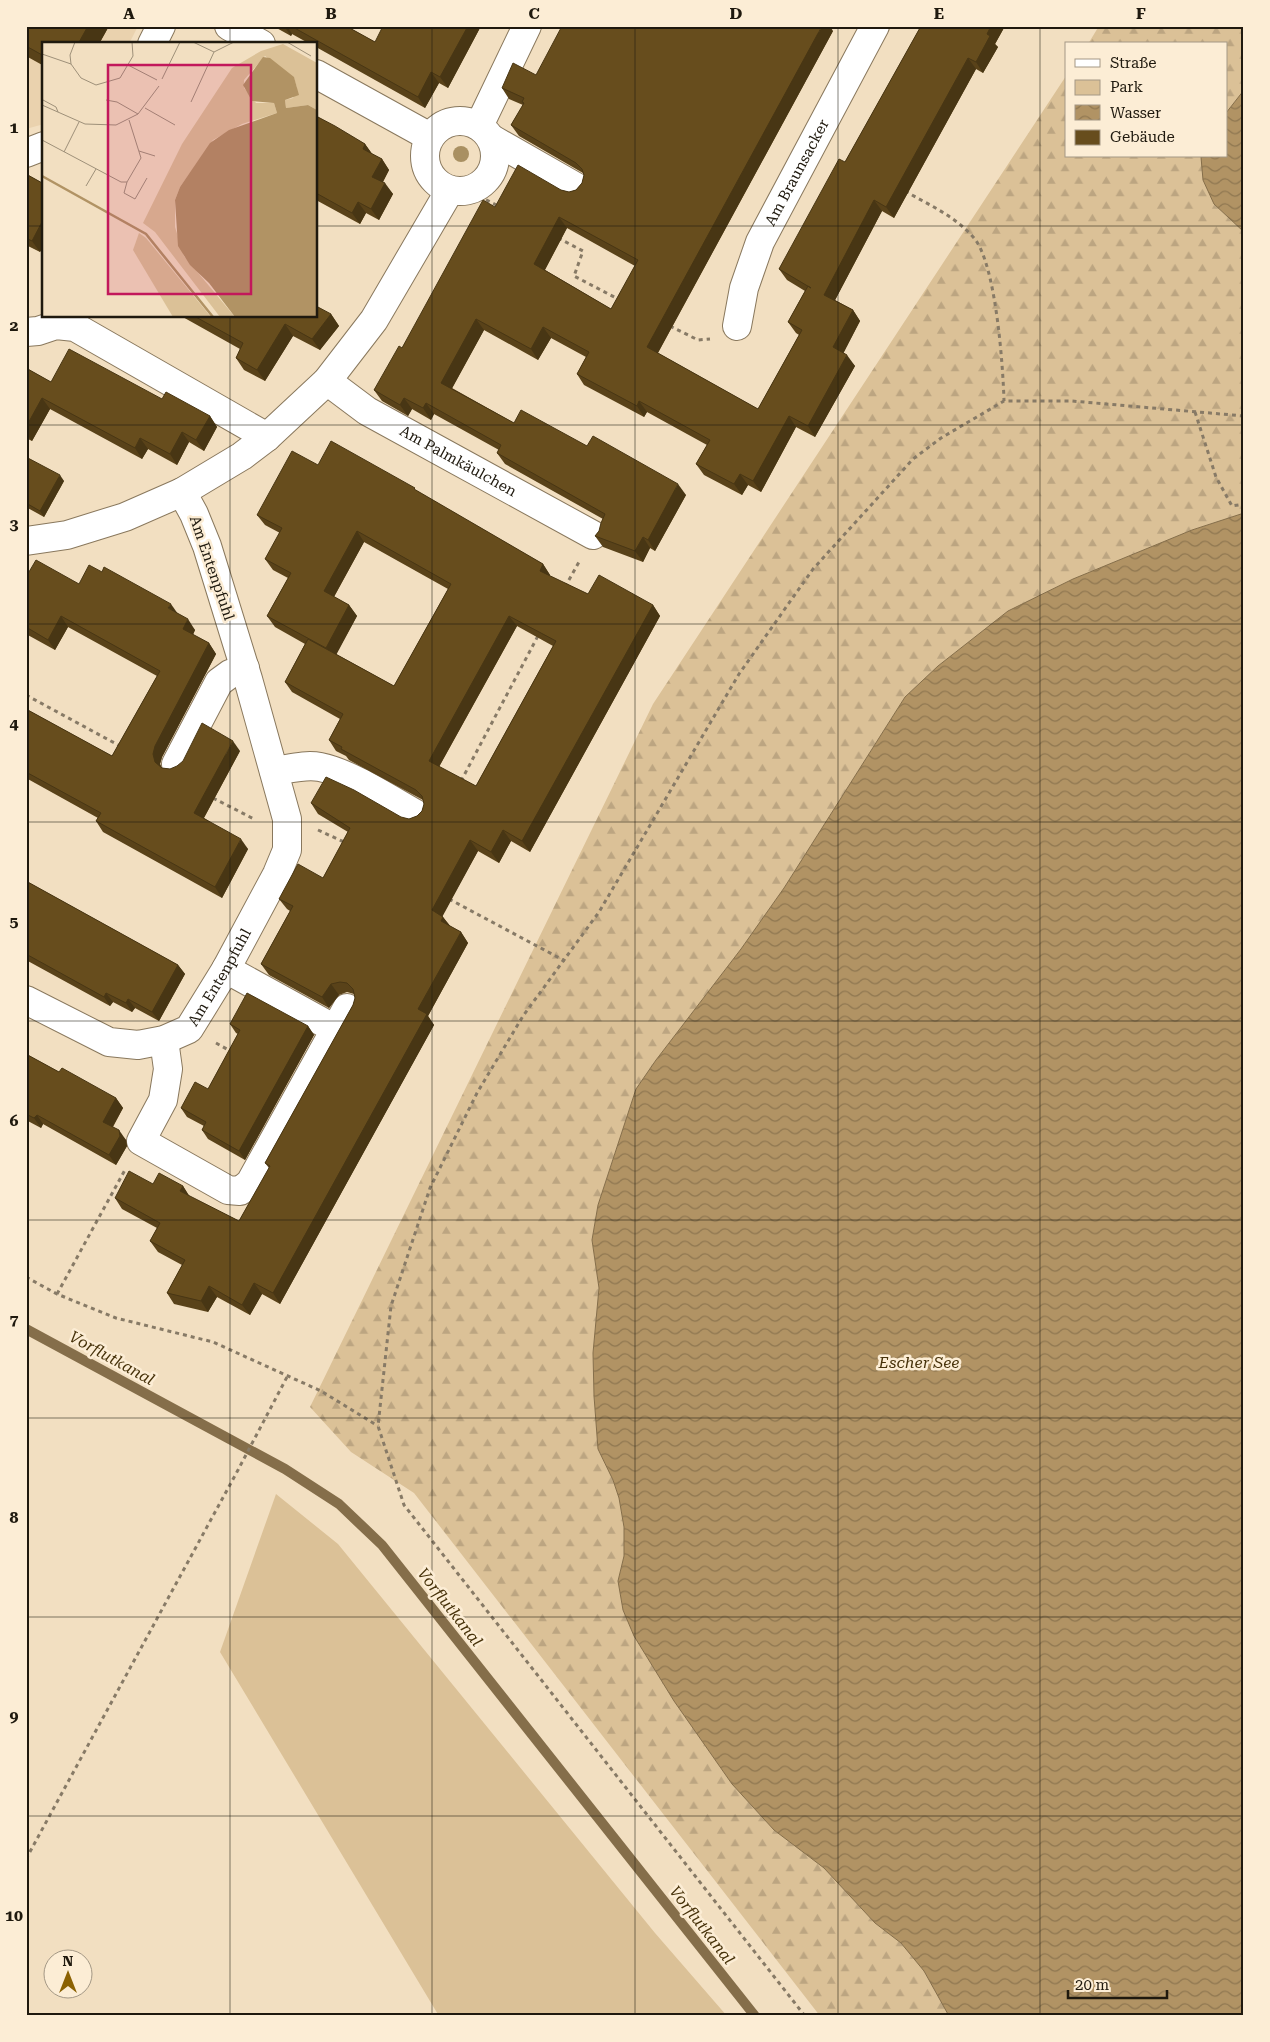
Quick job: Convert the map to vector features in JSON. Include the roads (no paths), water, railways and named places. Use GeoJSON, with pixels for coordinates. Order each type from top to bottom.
{"type":"FeatureCollection","features":[{"type":"Feature","properties":{"kind":"street"},"geometry":{"type":"LineString","coordinates":[[153,42],[161,26]]}},
{"type":"Feature","properties":{"kind":"street"},"geometry":{"type":"LineString","coordinates":[[229,26],[257,42]]}},
{"type":"Feature","properties":{"kind":"street"},"geometry":{"type":"LineString","coordinates":[[485,132],[527,26]]}},
{"type":"Feature","properties":{"kind":"street","name":"Am Braunsacker"},"geometry":{"type":"LineString","coordinates":[[737,326],[744,288],[760,242],[874,26]]}},
{"type":"Feature","properties":{"kind":"street"},"geometry":{"type":"LineString","coordinates":[[318,75],[430,137]]}},
{"type":"Feature","properties":{"kind":"street"},"geometry":{"type":"LineString","coordinates":[[485,132],[496,150],[495,164],[491,176],[481,186],[459,190],[438,184],[427,168],[425,155],[430,137],[440,127],[451,122],[468,121],[576,188]]}},
{"type":"Feature","properties":{"kind":"street"},"geometry":{"type":"LineString","coordinates":[[26,153],[42,147]]}},
{"type":"Feature","properties":{"kind":"street"},"geometry":{"type":"LineString","coordinates":[[26,541],[66,535],[126,517],[182,492],[242,456],[267,437],[327,381],[374,320],[459,190]]}},
{"type":"Feature","properties":{"kind":"street"},"geometry":{"type":"LineString","coordinates":[[26,332],[38,331],[56,325],[75,327],[267,437]]}},
{"type":"Feature","properties":{"kind":"street","name":"Am Palmkäulchen"},"geometry":{"type":"LineString","coordinates":[[327,381],[367,411],[593,535]]}},
{"type":"Feature","properties":{"kind":"street","name":"Am Entenpfuhl"},"geometry":{"type":"LineString","coordinates":[[26,1000],[109,1042],[138,1045],[164,1040],[189,1029],[226,969],[277,874],[287,850],[287,819],[245,668],[208,546],[182,492]]}},
{"type":"Feature","properties":{"kind":"street"},"geometry":{"type":"LineString","coordinates":[[176,764],[219,682],[230,674],[245,668]]}},
{"type":"Feature","properties":{"kind":"street"},"geometry":{"type":"LineString","coordinates":[[274,771],[305,766],[319,767],[338,772],[416,814]]}},
{"type":"Feature","properties":{"kind":"street"},"geometry":{"type":"LineString","coordinates":[[164,1040],[168,1069],[163,1100],[141,1141],[228,1190],[240,1191],[250,1183],[341,1018],[226,969]]}},
{"type":"Feature","properties":{"kind":"water"},"geometry":{"type":"Polygon","coordinates":[[[1244,90],[1244,232],[1214,204],[1203,180],[1201,158],[1228,158],[1228,110],[1244,90]]]}},
{"type":"Feature","properties":{"kind":"water","name":"Escher See"},"geometry":{"type":"Polygon","coordinates":[[[1244,513],[1244,2016],[949,2016],[924,1971],[901,1943],[875,1923],[824,1868],[774,1830],[732,1784],[674,1701],[634,1636],[623,1610],[618,1581],[624,1556],[624,1527],[619,1498],[613,1480],[598,1449],[593,1353],[599,1288],[592,1240],[598,1205],[636,1089],[741,949],[784,888],[905,697],[938,666],[1008,611],[1073,579],[1192,530],[1244,513]]]}},
{"type":"Feature","properties":{"kind":"waterway","name":"Vorflutkanal"},"geometry":{"type":"LineString","coordinates":[[26,1329],[285,1469],[339,1504],[382,1545],[755,2016]]}}]}
